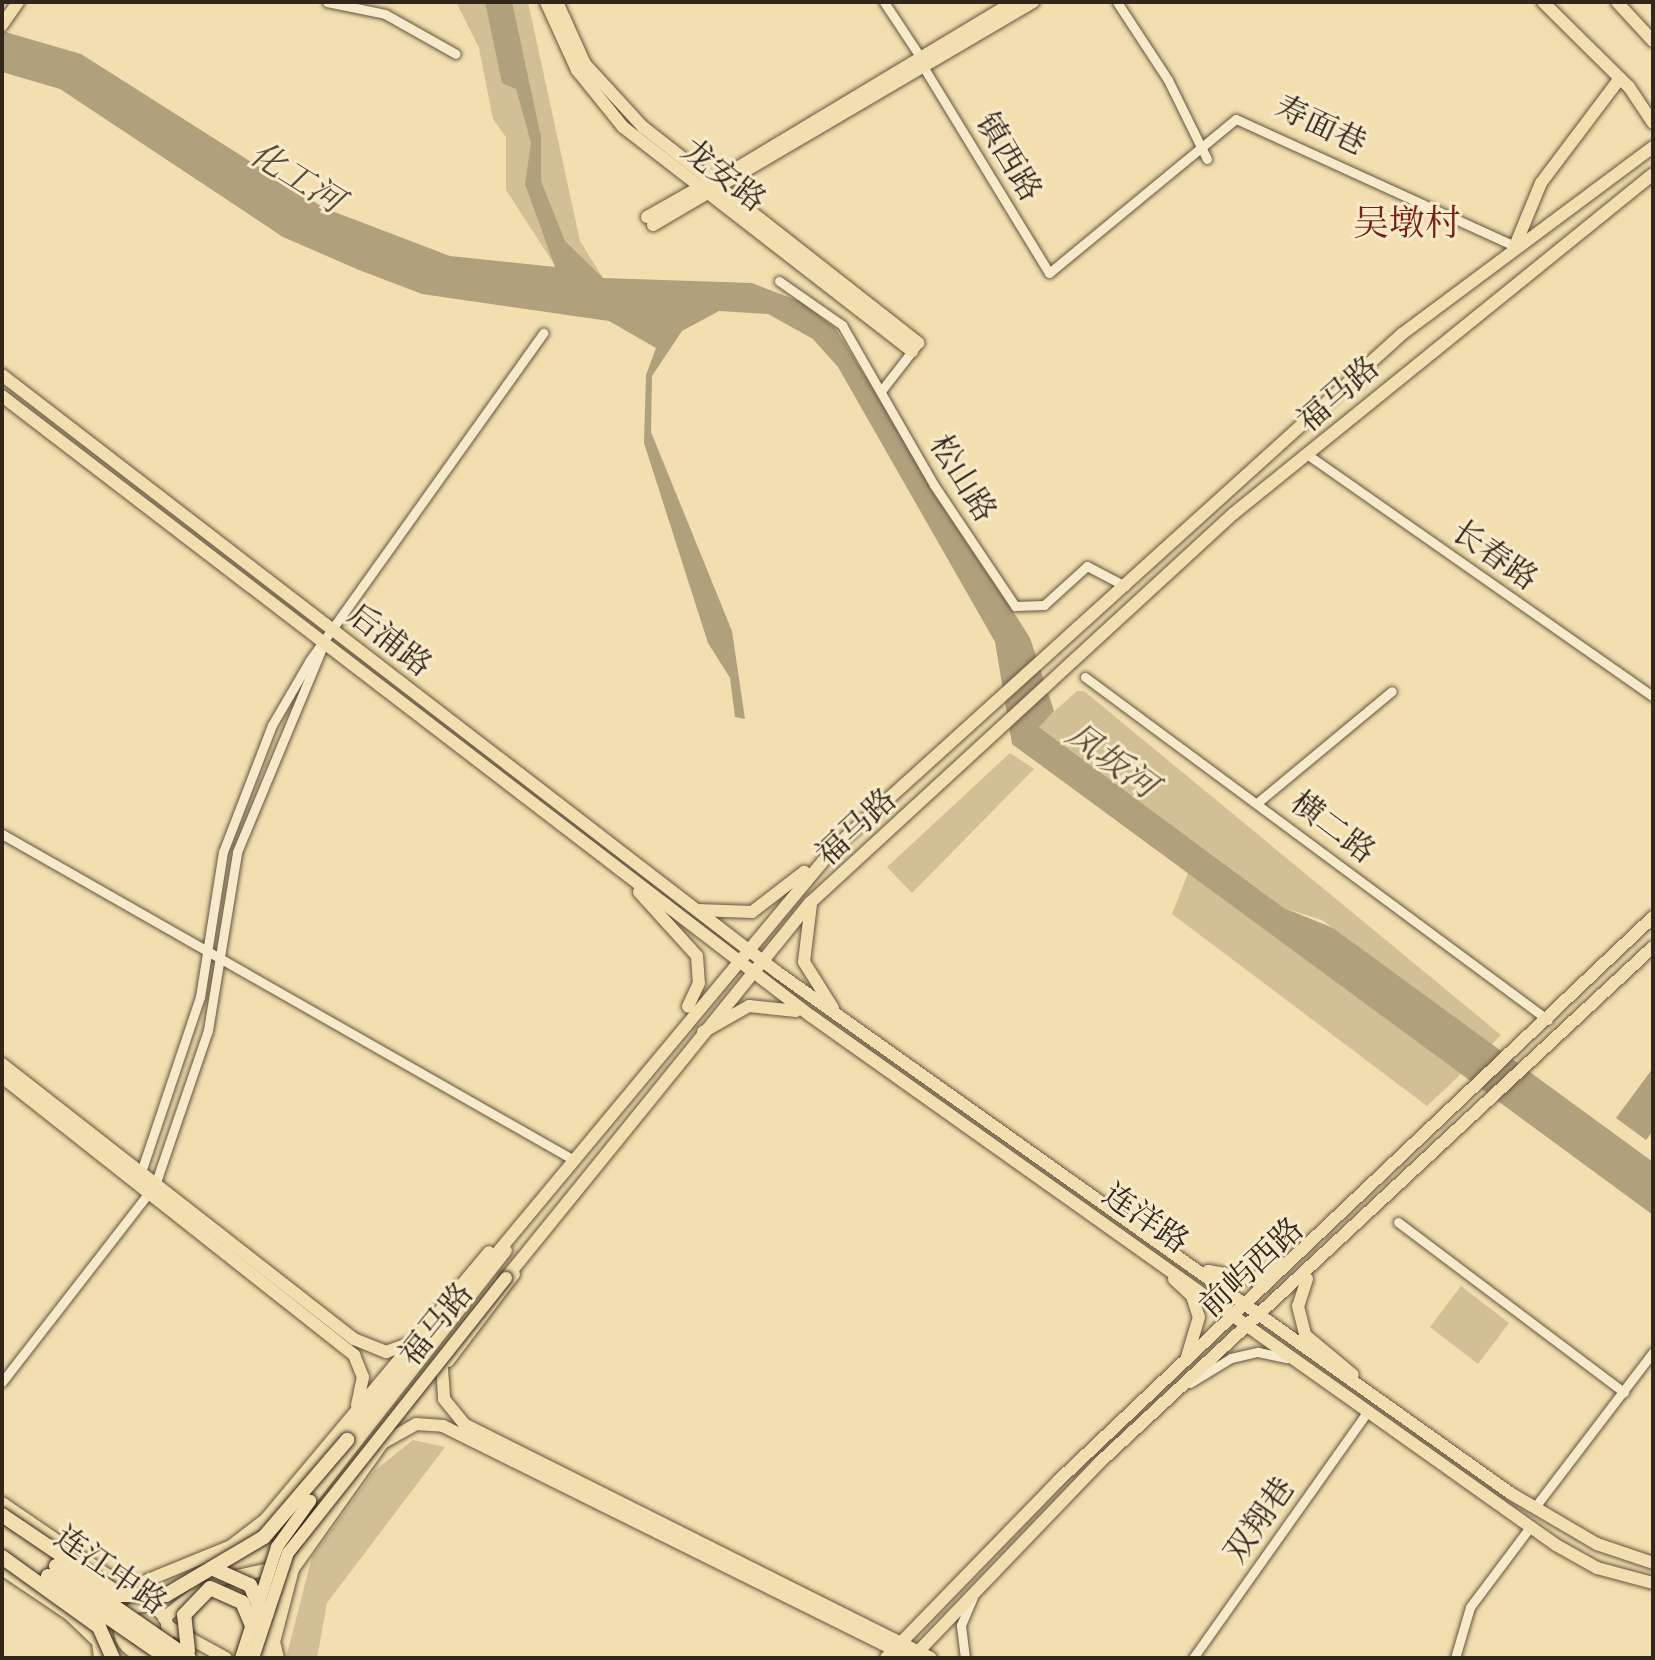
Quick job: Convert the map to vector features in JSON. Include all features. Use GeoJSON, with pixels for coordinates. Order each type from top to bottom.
{"type":"FeatureCollection","features":[{"type":"Feature","properties":{"kind":"highway"},"geometry":{"type":"LineString","coordinates":[[2,1515],[120,1595],[166,1595],[216,1570],[282,1519],[487,1265]]}},
{"type":"Feature","properties":{"kind":"highway","name":"连江中路"},"geometry":{"type":"LineString","coordinates":[[2,1529],[192,1658]]}},
{"type":"Feature","properties":{"kind":"highway","name":"连江中路"},"geometry":{"type":"LineString","coordinates":[[2,1544],[167,1658]]}},
{"type":"Feature","properties":{"kind":"highway"},"geometry":{"type":"LineString","coordinates":[[2,1557],[99,1627],[115,1658]]}},
{"type":"Feature","properties":{"kind":"highway"},"geometry":{"type":"LineString","coordinates":[[216,1570],[250,1585],[258,1622]]}},
{"type":"Feature","properties":{"kind":"highway"},"geometry":{"type":"LineString","coordinates":[[265,1658],[275,1584]]}},
{"type":"Feature","properties":{"kind":"highway"},"geometry":{"type":"LineString","coordinates":[[192,1658],[182,1630],[200,1593],[231,1592],[258,1622]]}},
{"type":"Feature","properties":{"kind":"main road"},"geometry":{"type":"LineString","coordinates":[[2,25],[18,2]]}},
{"type":"Feature","properties":{"kind":"main road","name":"龙安路"},"geometry":{"type":"LineString","coordinates":[[546,2],[597,101],[915,347]]}},
{"type":"Feature","properties":{"kind":"main road","name":"龙安路"},"geometry":{"type":"LineString","coordinates":[[557,2],[575,48],[603,86],[708,188]]}},
{"type":"Feature","properties":{"kind":"main road"},"geometry":{"type":"LineString","coordinates":[[923,63],[1014,2]]}},
{"type":"Feature","properties":{"kind":"main road"},"geometry":{"type":"LineString","coordinates":[[650,221],[1033,2]]}},
{"type":"Feature","properties":{"kind":"main road"},"geometry":{"type":"LineString","coordinates":[[1543,2],[1620,78],[1653,123]]}},
{"type":"Feature","properties":{"kind":"main road"},"geometry":{"type":"LineString","coordinates":[[1617,2],[1653,41]]}},
{"type":"Feature","properties":{"kind":"main road"},"geometry":{"type":"LineString","coordinates":[[1515,246],[1541,183],[1620,78]]}},
{"type":"Feature","properties":{"kind":"main road","name":"福马路"},"geometry":{"type":"LineString","coordinates":[[487,1265],[735,959],[834,848],[1384,350],[1515,246],[1653,147]]}},
{"type":"Feature","properties":{"kind":"main road","name":"福马路"},"geometry":{"type":"LineString","coordinates":[[241,1658],[275,1584],[311,1522],[697,1035],[811,902],[1049,681],[1308,455],[1485,303],[1653,174]]}},
{"type":"Feature","properties":{"kind":"main road","name":"后浦路"},"geometry":{"type":"LineString","coordinates":[[2,375],[745,947]]}},
{"type":"Feature","properties":{"kind":"main road","name":"后浦路"},"geometry":{"type":"LineString","coordinates":[[2,396],[735,959]]}},
{"type":"Feature","properties":{"kind":"main road"},"geometry":{"type":"LineString","coordinates":[[696,910],[752,912],[834,848]]}},
{"type":"Feature","properties":{"kind":"main road"},"geometry":{"type":"LineString","coordinates":[[627,877],[688,939],[699,964],[697,989],[669,1040]]}},
{"type":"Feature","properties":{"kind":"main road"},"geometry":{"type":"LineString","coordinates":[[811,902],[804,962],[837,1014]]}},
{"type":"Feature","properties":{"kind":"main road","name":"前屿西路"},"geometry":{"type":"LineString","coordinates":[[894,1650],[1184,1363],[1244,1311],[1653,917]]}},
{"type":"Feature","properties":{"kind":"main road","name":"连洋路"},"geometry":{"type":"LineString","coordinates":[[745,947],[1194,1266],[1244,1311]]}},
{"type":"Feature","properties":{"kind":"main road","name":"前屿西路"},"geometry":{"type":"LineString","coordinates":[[914,1656],[977,1588],[1177,1391],[1257,1321],[1653,947]]}},
{"type":"Feature","properties":{"kind":"main road","name":"连洋路"},"geometry":{"type":"LineString","coordinates":[[735,959],[811,1016],[1102,1218],[1535,1507],[1597,1544],[1653,1563]]}},
{"type":"Feature","properties":{"kind":"main road"},"geometry":{"type":"LineString","coordinates":[[697,1035],[749,1006],[776,1004],[811,1016]]}},
{"type":"Feature","properties":{"kind":"main road"},"geometry":{"type":"LineString","coordinates":[[2,1064],[139,1172],[149,1187],[354,1355],[363,1377],[355,1411]]}},
{"type":"Feature","properties":{"kind":"main road"},"geometry":{"type":"LineString","coordinates":[[2,1077],[364,1346],[396,1350],[419,1333]]}},
{"type":"Feature","properties":{"kind":"main road"},"geometry":{"type":"LineString","coordinates":[[1194,1266],[1237,1280],[1266,1275],[1374,1186]]}},
{"type":"Feature","properties":{"kind":"main road"},"geometry":{"type":"LineString","coordinates":[[1102,1218],[1192,1296],[1199,1326],[1184,1363]]}},
{"type":"Feature","properties":{"kind":"main road"},"geometry":{"type":"LineString","coordinates":[[107,1575],[138,1584],[188,1564],[254,1531],[419,1333],[520,1222]]}},
{"type":"Feature","properties":{"kind":"main road","name":"福马路"},"geometry":{"type":"LineString","coordinates":[[253,1658],[258,1622],[277,1547],[310,1501],[495,1271],[520,1222]]}},
{"type":"Feature","properties":{"kind":"main road"},"geometry":{"type":"LineString","coordinates":[[278,1658],[274,1642],[297,1564],[384,1442],[505,1289],[537,1234]]}},
{"type":"Feature","properties":{"kind":"main road"},"geometry":{"type":"LineString","coordinates":[[1319,1262],[1299,1299],[1305,1335],[1390,1410]]}},
{"type":"Feature","properties":{"kind":"main road","name":"连洋路"},"geometry":{"type":"LineString","coordinates":[[1257,1321],[1301,1362],[1367,1412],[1530,1527],[1597,1568],[1653,1583]]}},
{"type":"Feature","properties":{"kind":"main road"},"geometry":{"type":"LineString","coordinates":[[442,1368],[444,1399],[464,1424],[894,1650]]}},
{"type":"Feature","properties":{"kind":"main road"},"geometry":{"type":"LineString","coordinates":[[384,1442],[416,1424],[443,1426],[894,1650],[931,1658]]}},
{"type":"Feature","properties":{"kind":"main road"},"geometry":{"type":"LineString","coordinates":[[2,1503],[107,1575],[166,1622],[226,1658]]}},
{"type":"Feature","properties":{"kind":"main road"},"geometry":{"type":"LineString","coordinates":[[115,1658],[124,1640],[127,1614],[146,1607],[188,1564]]}},
{"type":"Feature","properties":{"kind":"main road"},"geometry":{"type":"LineString","coordinates":[[80,1625],[124,1640],[148,1656],[163,1645],[166,1622],[209,1582],[297,1564]]}},
{"type":"Feature","properties":{"kind":"main road"},"geometry":{"type":"LineString","coordinates":[[2,1569],[80,1625],[98,1642],[100,1658]]}},
{"type":"Feature","properties":{"kind":"street"},"geometry":{"type":"LineString","coordinates":[[327,2],[385,14],[456,54]]}},
{"type":"Feature","properties":{"kind":"street","name":"镇西路"},"geometry":{"type":"LineString","coordinates":[[884,2],[1049,273]]}},
{"type":"Feature","properties":{"kind":"street"},"geometry":{"type":"LineString","coordinates":[[1117,2],[1158,62],[1207,159]]}},
{"type":"Feature","properties":{"kind":"street","name":"寿面巷"},"geometry":{"type":"LineString","coordinates":[[1049,273],[1200,145],[1242,119],[1515,246]]}},
{"type":"Feature","properties":{"kind":"street","name":"松山路"},"geometry":{"type":"LineString","coordinates":[[779,281],[837,320],[1015,606],[1044,605],[1087,566],[1125,586]]}},
{"type":"Feature","properties":{"kind":"street"},"geometry":{"type":"LineString","coordinates":[[139,1172],[200,997],[232,823],[272,725],[323,645],[543,333]]}},
{"type":"Feature","properties":{"kind":"street"},"geometry":{"type":"LineString","coordinates":[[881,391],[915,347]]}},
{"type":"Feature","properties":{"kind":"street","name":"长春路"},"geometry":{"type":"LineString","coordinates":[[1308,455],[1653,697]]}},
{"type":"Feature","properties":{"kind":"street"},"geometry":{"type":"LineString","coordinates":[[2,1382],[149,1187],[202,1050],[222,960],[237,852],[323,645]]}},
{"type":"Feature","properties":{"kind":"street","name":"横二路"},"geometry":{"type":"LineString","coordinates":[[1085,677],[1548,1020]]}},
{"type":"Feature","properties":{"kind":"street"},"geometry":{"type":"LineString","coordinates":[[1257,803],[1392,691]]}},
{"type":"Feature","properties":{"kind":"street"},"geometry":{"type":"LineString","coordinates":[[2,834],[572,1159]]}},
{"type":"Feature","properties":{"kind":"street"},"geometry":{"type":"LineString","coordinates":[[1398,1222],[1624,1392]]}},
{"type":"Feature","properties":{"kind":"street"},"geometry":{"type":"LineString","coordinates":[[1177,1391],[1231,1358],[1258,1352],[1301,1362]]}},
{"type":"Feature","properties":{"kind":"street"},"geometry":{"type":"LineString","coordinates":[[1535,1507],[1653,1352]]}},
{"type":"Feature","properties":{"kind":"street","name":"双翔巷"},"geometry":{"type":"LineString","coordinates":[[1193,1658],[1367,1412]]}},
{"type":"Feature","properties":{"kind":"street"},"geometry":{"type":"LineString","coordinates":[[1455,1658],[1470,1607],[1530,1527]]}},
{"type":"Feature","properties":{"kind":"street"},"geometry":{"type":"LineString","coordinates":[[965,1658],[961,1625],[977,1588]]}},
{"type":"Feature","properties":{"kind":"shaded area"},"geometry":{"type":"Polygon","coordinates":[[[456,2],[528,2],[580,241],[603,278],[556,267],[506,190],[506,137],[493,119],[479,48],[456,2]]]}},
{"type":"Feature","properties":{"kind":"shaded area"},"geometry":{"type":"Polygon","coordinates":[[[485,2],[512,2],[541,137],[541,181],[565,241],[603,278],[752,283],[801,302],[835,328],[1030,638],[1054,711],[1039,727],[1284,908],[1333,928],[1653,1162],[1653,1215],[1012,744],[995,642],[838,367],[813,339],[768,314],[719,311],[682,331],[652,376],[651,432],[732,631],[745,719],[735,717],[730,678],[708,643],[644,443],[646,375],[656,348],[609,321],[422,294],[359,270],[283,237],[60,89],[2,72],[2,31],[81,54],[324,208],[450,256],[555,267],[525,184],[531,143],[516,89],[502,83],[485,2]]]}},
{"type":"Feature","properties":{"kind":"shaded area"},"geometry":{"type":"Polygon","coordinates":[[[1077,691],[1084,691],[1501,1035],[1491,1045],[1322,920],[1284,908],[1038,726],[1077,691]]]}},
{"type":"Feature","properties":{"kind":"shaded area"},"geometry":{"type":"Polygon","coordinates":[[[1010,753],[1034,769],[912,893],[887,867],[1010,753]]]}},
{"type":"Feature","properties":{"kind":"shaded area"},"geometry":{"type":"Polygon","coordinates":[[[1189,871],[1461,1074],[1427,1106],[1172,914],[1189,871]]]}},
{"type":"Feature","properties":{"kind":"shaded area"},"geometry":{"type":"Polygon","coordinates":[[[1653,1068],[1653,1131],[1646,1140],[1616,1118],[1653,1068]]]}},
{"type":"Feature","properties":{"kind":"shaded area"},"geometry":{"type":"Polygon","coordinates":[[[1461,1286],[1509,1323],[1478,1364],[1430,1327],[1461,1286]]]}},
{"type":"Feature","properties":{"kind":"shaded area"},"geometry":{"type":"Polygon","coordinates":[[[413,1440],[445,1447],[327,1603],[317,1658],[286,1658],[312,1557],[374,1471],[413,1440]]]}},
{"type":"Feature","properties":{"kind":"district","name":"吴墩村"},"geometry":{"type":"Point","coordinates":[1407,223]}},
{"type":"Feature","properties":{"kind":"water label","name":"化工河"},"geometry":{"type":"Point","coordinates":[297,177]}},
{"type":"Feature","properties":{"kind":"water label","name":"凤坂河"},"geometry":{"type":"Point","coordinates":[1112,760]}}]}
